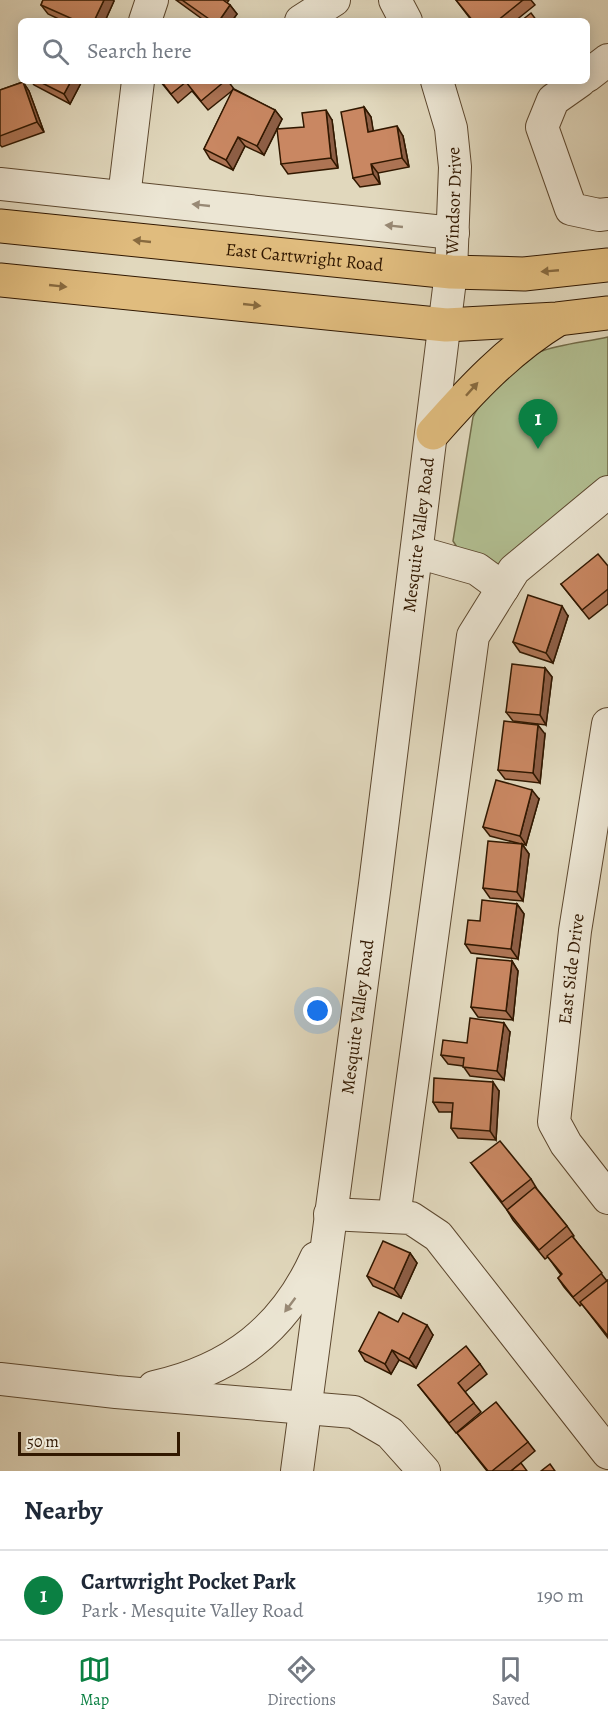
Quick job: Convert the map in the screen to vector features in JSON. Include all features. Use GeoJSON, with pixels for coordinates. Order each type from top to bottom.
{"type":"FeatureCollection","features":[{"type":"Feature","properties":{"kind":"main road","name":"East Cartwright Road"},"geometry":{"type":"LineString","coordinates":[[0,226],[451,272],[524,274],[608,265]]}},
{"type":"Feature","properties":{"kind":"main road"},"geometry":{"type":"LineString","coordinates":[[0,280],[446,325],[558,319],[608,313]]}},
{"type":"Feature","properties":{"kind":"main road"},"geometry":{"type":"LineString","coordinates":[[433,433],[483,377],[528,338],[558,319]]}},
{"type":"Feature","properties":{"kind":"street"},"geometry":{"type":"LineString","coordinates":[[146,18],[152,0]]}},
{"type":"Feature","properties":{"kind":"street"},"geometry":{"type":"LineString","coordinates":[[306,18],[334,0]]}},
{"type":"Feature","properties":{"kind":"street"},"geometry":{"type":"LineString","coordinates":[[590,74],[608,60]]}},
{"type":"Feature","properties":{"kind":"street"},"geometry":{"type":"LineString","coordinates":[[124,197],[138,84]]}},
{"type":"Feature","properties":{"kind":"street","name":"Windsor Drive"},"geometry":{"type":"LineString","coordinates":[[438,84],[451,128],[455,167],[451,272],[446,325]]}},
{"type":"Feature","properties":{"kind":"street"},"geometry":{"type":"LineString","coordinates":[[576,84],[554,100],[542,128],[571,209],[599,215],[608,214]]}},
{"type":"Feature","properties":{"kind":"street"},"geometry":{"type":"LineString","coordinates":[[0,184],[453,233]]}},
{"type":"Feature","properties":{"kind":"street","name":"Mesquite Valley Road"},"geometry":{"type":"LineString","coordinates":[[297,1471],[446,325]]}},
{"type":"Feature","properties":{"kind":"street"},"geometry":{"type":"LineString","coordinates":[[394,1217],[473,636],[514,570],[608,492]]}},
{"type":"Feature","properties":{"kind":"street"},"geometry":{"type":"LineString","coordinates":[[417,552],[477,570],[502,588]]}},
{"type":"Feature","properties":{"kind":"street","name":"East Side Drive"},"geometry":{"type":"LineString","coordinates":[[608,724],[599,829],[574,942],[554,1122],[566,1144],[608,1198]]}},
{"type":"Feature","properties":{"kind":"street"},"geometry":{"type":"LineString","coordinates":[[127,1393],[188,1378],[219,1365],[252,1343],[277,1322],[303,1287],[328,1225],[394,1217],[411,1218],[438,1236],[608,1453]]}},
{"type":"Feature","properties":{"kind":"street"},"geometry":{"type":"LineString","coordinates":[[0,1379],[127,1393],[306,1406],[354,1412],[390,1434],[424,1471]]}},
{"type":"Feature","properties":{"kind":"green space"},"geometry":{"type":"Polygon","coordinates":[[[608,337],[608,482],[504,567],[462,555],[453,541],[473,417],[484,400],[502,380],[531,356],[556,347],[608,337]]]}},
{"type":"Feature","properties":{"kind":"building"},"geometry":{"type":"Polygon","coordinates":[[[43,0],[104,0],[95,18],[70,18],[41,5],[43,0]]]}},
{"type":"Feature","properties":{"kind":"building"},"geometry":{"type":"Polygon","coordinates":[[[182,0],[223,0],[230,5],[221,18],[208,18],[182,0]]]}},
{"type":"Feature","properties":{"kind":"building"},"geometry":{"type":"Polygon","coordinates":[[[456,0],[523,0],[501,18],[471,18],[456,0]]]}},
{"type":"Feature","properties":{"kind":"building"},"geometry":{"type":"Polygon","coordinates":[[[531,13],[535,18],[525,18],[531,13]]]}},
{"type":"Feature","properties":{"kind":"building"},"geometry":{"type":"Polygon","coordinates":[[[24,84],[37,122],[0,136],[0,90],[24,84]]]}},
{"type":"Feature","properties":{"kind":"building"},"geometry":{"type":"Polygon","coordinates":[[[44,84],[69,84],[64,94],[44,84]]]}},
{"type":"Feature","properties":{"kind":"building"},"geometry":{"type":"Polygon","coordinates":[[[163,84],[184,84],[171,94],[163,84]]]}},
{"type":"Feature","properties":{"kind":"building"},"geometry":{"type":"Polygon","coordinates":[[[188,84],[221,84],[201,101],[188,84]]]}},
{"type":"Feature","properties":{"kind":"building"},"geometry":{"type":"Polygon","coordinates":[[[233,89],[275,110],[257,146],[238,137],[226,160],[204,149],[233,89]]]}},
{"type":"Feature","properties":{"kind":"building"},"geometry":{"type":"Polygon","coordinates":[[[364,107],[368,132],[397,126],[402,158],[371,164],[373,174],[353,178],[341,112],[364,107]]]}},
{"type":"Feature","properties":{"kind":"building"},"geometry":{"type":"Polygon","coordinates":[[[326,110],[331,158],[281,164],[277,129],[304,127],[302,113],[326,110]]]}},
{"type":"Feature","properties":{"kind":"building"},"geometry":{"type":"Polygon","coordinates":[[[598,554],[608,566],[608,589],[582,610],[561,584],[598,554]]]}},
{"type":"Feature","properties":{"kind":"building"},"geometry":{"type":"Polygon","coordinates":[[[528,595],[562,606],[546,653],[513,642],[528,595]]]}},
{"type":"Feature","properties":{"kind":"building"},"geometry":{"type":"Polygon","coordinates":[[[512,664],[545,668],[540,715],[506,712],[512,664]]]}},
{"type":"Feature","properties":{"kind":"building"},"geometry":{"type":"Polygon","coordinates":[[[504,721],[538,725],[533,773],[498,770],[504,721]]]}},
{"type":"Feature","properties":{"kind":"building"},"geometry":{"type":"Polygon","coordinates":[[[496,780],[532,790],[520,836],[483,827],[496,780]]]}},
{"type":"Feature","properties":{"kind":"building"},"geometry":{"type":"Polygon","coordinates":[[[488,841],[522,844],[517,892],[483,888],[488,841]]]}},
{"type":"Feature","properties":{"kind":"building"},"geometry":{"type":"Polygon","coordinates":[[[482,900],[517,904],[511,949],[465,944],[468,920],[480,921],[482,900]]]}},
{"type":"Feature","properties":{"kind":"building"},"geometry":{"type":"Polygon","coordinates":[[[477,958],[512,961],[506,1011],[471,1007],[477,958]]]}},
{"type":"Feature","properties":{"kind":"building"},"geometry":{"type":"Polygon","coordinates":[[[470,1018],[504,1023],[497,1071],[463,1067],[464,1058],[441,1055],[443,1040],[467,1043],[470,1018]]]}},
{"type":"Feature","properties":{"kind":"building"},"geometry":{"type":"Polygon","coordinates":[[[434,1078],[493,1082],[490,1131],[451,1128],[453,1103],[433,1102],[434,1078]]]}},
{"type":"Feature","properties":{"kind":"building"},"geometry":{"type":"Polygon","coordinates":[[[500,1141],[531,1179],[502,1202],[471,1163],[500,1141]]]}},
{"type":"Feature","properties":{"kind":"building"},"geometry":{"type":"Polygon","coordinates":[[[535,1187],[567,1226],[539,1250],[507,1210],[535,1187]]]}},
{"type":"Feature","properties":{"kind":"building"},"geometry":{"type":"Polygon","coordinates":[[[572,1236],[602,1273],[573,1297],[558,1278],[562,1274],[547,1256],[572,1236]]]}},
{"type":"Feature","properties":{"kind":"building"},"geometry":{"type":"Polygon","coordinates":[[[383,1241],[410,1253],[394,1289],[367,1276],[383,1241]]]}},
{"type":"Feature","properties":{"kind":"building"},"geometry":{"type":"Polygon","coordinates":[[[608,1280],[608,1336],[580,1302],[608,1280]]]}},
{"type":"Feature","properties":{"kind":"building"},"geometry":{"type":"Polygon","coordinates":[[[379,1312],[398,1322],[403,1313],[427,1325],[409,1359],[392,1350],[385,1364],[359,1351],[379,1312]]]}},
{"type":"Feature","properties":{"kind":"building"},"geometry":{"type":"Polygon","coordinates":[[[466,1346],[480,1364],[458,1383],[474,1403],[449,1423],[418,1385],[466,1346]]]}},
{"type":"Feature","properties":{"kind":"building"},"geometry":{"type":"Polygon","coordinates":[[[496,1402],[528,1442],[492,1471],[488,1471],[457,1433],[496,1402]]]}},
{"type":"Feature","properties":{"kind":"building"},"geometry":{"type":"Polygon","coordinates":[[[521,1463],[527,1471],[511,1471],[521,1463]]]}},
{"type":"Feature","properties":{"kind":"building"},"geometry":{"type":"Polygon","coordinates":[[[550,1464],[555,1471],[541,1471],[550,1464]]]}},
{"type":"Feature","properties":{"kind":"place","name":"Cartwright Pocket Park"},"geometry":{"type":"Point","coordinates":[538,449]}}]}
